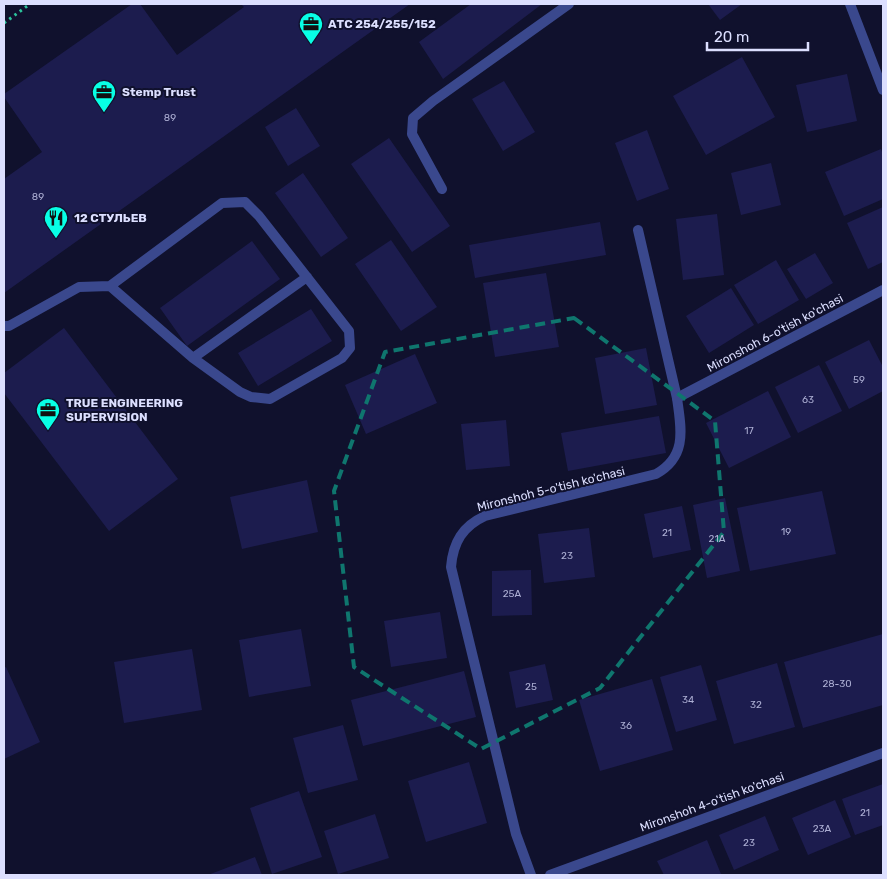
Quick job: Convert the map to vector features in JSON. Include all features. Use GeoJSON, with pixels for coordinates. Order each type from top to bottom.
{"type":"FeatureCollection","features":[{"type":"Feature","properties":{"kind":"street"},"geometry":{"type":"LineString","coordinates":[[442,189],[412,134],[414,118],[433,101],[569,4]]}},
{"type":"Feature","properties":{"kind":"street"},"geometry":{"type":"LineString","coordinates":[[850,4],[883,90]]}},
{"type":"Feature","properties":{"kind":"street"},"geometry":{"type":"LineString","coordinates":[[4,326],[9,326],[79,287],[110,286],[222,203],[245,202],[259,216],[349,331],[350,348],[342,358],[270,399],[251,397],[240,392],[193,358],[110,286]]}},
{"type":"Feature","properties":{"kind":"street","name":"Mironshoh 5-o'tish ko'chasi"},"geometry":{"type":"LineString","coordinates":[[531,875],[512,815],[451,567],[452,556],[460,535],[467,527],[485,516],[650,476],[663,470],[677,454],[681,439],[677,398],[638,230]]}},
{"type":"Feature","properties":{"kind":"street"},"geometry":{"type":"LineString","coordinates":[[193,358],[307,277]]}},
{"type":"Feature","properties":{"kind":"street","name":"Mironshoh 6-o'tish ko'chasi"},"geometry":{"type":"LineString","coordinates":[[677,398],[883,290]]}},
{"type":"Feature","properties":{"kind":"street","name":"Mironshoh 4-o'tish ko'chasi"},"geometry":{"type":"LineString","coordinates":[[550,875],[883,753]]}},
{"type":"Feature","properties":{"kind":"path"},"geometry":{"type":"LineString","coordinates":[[4,23],[30,4]]}},
{"type":"Feature","properties":{"kind":"highlighted area"},"geometry":{"type":"Polygon","coordinates":[[[574,318],[715,421],[724,532],[600,688],[481,749],[354,667],[334,491],[385,352],[574,318]]]}},
{"type":"Feature","properties":{"kind":"building"},"geometry":{"type":"Polygon","coordinates":[[[132,4],[140,4],[177,55],[244,7],[241,4],[410,4],[4,293],[4,179],[42,152],[4,97],[4,94],[132,4]]]}},
{"type":"Feature","properties":{"kind":"building"},"geometry":{"type":"Polygon","coordinates":[[[471,4],[542,4],[443,79],[419,42],[471,4]]]}},
{"type":"Feature","properties":{"kind":"building"},"geometry":{"type":"Polygon","coordinates":[[[708,4],[742,4],[720,20],[708,4]]]}},
{"type":"Feature","properties":{"kind":"building"},"geometry":{"type":"Polygon","coordinates":[[[742,57],[775,117],[706,155],[673,96],[742,57]]]}},
{"type":"Feature","properties":{"kind":"building"},"geometry":{"type":"Polygon","coordinates":[[[847,74],[857,121],[807,132],[796,85],[847,74]]]}},
{"type":"Feature","properties":{"kind":"building"},"geometry":{"type":"Polygon","coordinates":[[[504,81],[535,132],[503,151],[472,99],[504,81]]]}},
{"type":"Feature","properties":{"kind":"building"},"geometry":{"type":"Polygon","coordinates":[[[296,108],[320,146],[288,166],[265,127],[296,108]]]}},
{"type":"Feature","properties":{"kind":"building"},"geometry":{"type":"Polygon","coordinates":[[[647,130],[669,189],[637,201],[615,143],[647,130]]]}},
{"type":"Feature","properties":{"kind":"building"},"geometry":{"type":"Polygon","coordinates":[[[389,138],[450,226],[412,252],[351,164],[389,138]]]}},
{"type":"Feature","properties":{"kind":"building"},"geometry":{"type":"Polygon","coordinates":[[[881,149],[883,155],[883,199],[844,216],[825,172],[881,149]]]}},
{"type":"Feature","properties":{"kind":"building"},"geometry":{"type":"Polygon","coordinates":[[[771,163],[781,205],[741,215],[731,173],[771,163]]]}},
{"type":"Feature","properties":{"kind":"building"},"geometry":{"type":"Polygon","coordinates":[[[303,173],[348,238],[321,257],[275,193],[303,173]]]}},
{"type":"Feature","properties":{"kind":"building"},"geometry":{"type":"Polygon","coordinates":[[[883,207],[883,262],[868,269],[847,223],[883,207]]]}},
{"type":"Feature","properties":{"kind":"building"},"geometry":{"type":"Polygon","coordinates":[[[717,214],[724,275],[683,280],[676,219],[717,214]]]}},
{"type":"Feature","properties":{"kind":"building"},"geometry":{"type":"Polygon","coordinates":[[[600,222],[606,255],[475,278],[469,245],[600,222]]]}},
{"type":"Feature","properties":{"kind":"building"},"geometry":{"type":"Polygon","coordinates":[[[391,240],[437,307],[401,331],[355,264],[391,240]]]}},
{"type":"Feature","properties":{"kind":"building"},"geometry":{"type":"Polygon","coordinates":[[[252,241],[280,279],[187,346],[160,308],[252,241]]]}},
{"type":"Feature","properties":{"kind":"building"},"geometry":{"type":"Polygon","coordinates":[[[815,253],[833,283],[806,299],[787,269],[815,253]]]}},
{"type":"Feature","properties":{"kind":"building"},"geometry":{"type":"Polygon","coordinates":[[[776,260],[799,300],[758,324],[734,285],[776,260]]]}},
{"type":"Feature","properties":{"kind":"building"},"geometry":{"type":"Polygon","coordinates":[[[546,273],[559,347],[495,357],[483,283],[546,273]]]}},
{"type":"Feature","properties":{"kind":"building"},"geometry":{"type":"Polygon","coordinates":[[[731,288],[754,325],[709,353],[686,316],[731,288]]]}},
{"type":"Feature","properties":{"kind":"building"},"geometry":{"type":"Polygon","coordinates":[[[311,309],[332,341],[258,386],[238,353],[311,309]]]}},
{"type":"Feature","properties":{"kind":"building"},"geometry":{"type":"Polygon","coordinates":[[[64,328],[178,479],[109,531],[4,393],[4,373],[64,328]]]}},
{"type":"Feature","properties":{"kind":"building"},"geometry":{"type":"Polygon","coordinates":[[[869,340],[883,367],[883,391],[849,409],[825,362],[869,340]]]}},
{"type":"Feature","properties":{"kind":"building"},"geometry":{"type":"Polygon","coordinates":[[[646,348],[657,405],[605,414],[595,358],[646,348]]]}},
{"type":"Feature","properties":{"kind":"building"},"geometry":{"type":"Polygon","coordinates":[[[415,354],[437,403],[366,434],[345,385],[415,354]]]}},
{"type":"Feature","properties":{"kind":"building"},"geometry":{"type":"Polygon","coordinates":[[[819,365],[842,411],[798,433],[775,387],[819,365]]]}},
{"type":"Feature","properties":{"kind":"building"},"geometry":{"type":"Polygon","coordinates":[[[768,391],[791,437],[729,468],[706,423],[768,391]]]}},
{"type":"Feature","properties":{"kind":"building"},"geometry":{"type":"Polygon","coordinates":[[[659,416],[666,453],[568,471],[561,433],[659,416]]]}},
{"type":"Feature","properties":{"kind":"building"},"geometry":{"type":"Polygon","coordinates":[[[506,420],[510,466],[466,470],[461,424],[506,420]]]}},
{"type":"Feature","properties":{"kind":"building"},"geometry":{"type":"Polygon","coordinates":[[[307,480],[318,532],[242,549],[230,497],[307,480]]]}},
{"type":"Feature","properties":{"kind":"building"},"geometry":{"type":"Polygon","coordinates":[[[822,491],[836,554],[750,571],[737,508],[822,491]]]}},
{"type":"Feature","properties":{"kind":"building"},"geometry":{"type":"Polygon","coordinates":[[[725,498],[740,571],[707,578],[693,505],[725,498]]]}},
{"type":"Feature","properties":{"kind":"building"},"geometry":{"type":"Polygon","coordinates":[[[682,506],[691,550],[653,558],[644,514],[682,506]]]}},
{"type":"Feature","properties":{"kind":"building"},"geometry":{"type":"Polygon","coordinates":[[[589,528],[595,577],[544,583],[538,534],[589,528]]]}},
{"type":"Feature","properties":{"kind":"building"},"geometry":{"type":"Polygon","coordinates":[[[531,570],[532,615],[492,616],[492,571],[531,570]]]}},
{"type":"Feature","properties":{"kind":"building"},"geometry":{"type":"Polygon","coordinates":[[[440,612],[447,658],[391,667],[384,621],[440,612]]]}},
{"type":"Feature","properties":{"kind":"building"},"geometry":{"type":"Polygon","coordinates":[[[301,629],[311,686],[249,697],[239,640],[301,629]]]}},
{"type":"Feature","properties":{"kind":"building"},"geometry":{"type":"Polygon","coordinates":[[[883,634],[883,705],[803,728],[784,662],[883,634]]]}},
{"type":"Feature","properties":{"kind":"building"},"geometry":{"type":"Polygon","coordinates":[[[192,649],[202,710],[124,723],[114,662],[192,649]]]}},
{"type":"Feature","properties":{"kind":"building"},"geometry":{"type":"Polygon","coordinates":[[[777,663],[795,727],[734,744],[716,681],[777,663]]]}},
{"type":"Feature","properties":{"kind":"building"},"geometry":{"type":"Polygon","coordinates":[[[545,664],[553,700],[516,708],[509,672],[545,664]]]}},
{"type":"Feature","properties":{"kind":"building"},"geometry":{"type":"Polygon","coordinates":[[[701,665],[717,720],[676,732],[660,677],[701,665]]]}},
{"type":"Feature","properties":{"kind":"building"},"geometry":{"type":"Polygon","coordinates":[[[6,667],[40,742],[4,759],[4,668],[6,667]]]}},
{"type":"Feature","properties":{"kind":"building"},"geometry":{"type":"Polygon","coordinates":[[[464,671],[476,717],[363,746],[351,700],[464,671]]]}},
{"type":"Feature","properties":{"kind":"building"},"geometry":{"type":"Polygon","coordinates":[[[652,679],[673,750],[600,771],[579,700],[652,679]]]}},
{"type":"Feature","properties":{"kind":"building"},"geometry":{"type":"Polygon","coordinates":[[[343,725],[358,780],[308,793],[293,738],[343,725]]]}},
{"type":"Feature","properties":{"kind":"building"},"geometry":{"type":"Polygon","coordinates":[[[469,762],[487,823],[426,842],[408,781],[469,762]]]}},
{"type":"Feature","properties":{"kind":"building"},"geometry":{"type":"Polygon","coordinates":[[[883,784],[883,825],[855,835],[842,799],[883,784]]]}},
{"type":"Feature","properties":{"kind":"building"},"geometry":{"type":"Polygon","coordinates":[[[299,791],[322,857],[272,874],[250,808],[299,791]]]}},
{"type":"Feature","properties":{"kind":"building"},"geometry":{"type":"Polygon","coordinates":[[[835,800],[851,837],[808,855],[792,818],[835,800]]]}},
{"type":"Feature","properties":{"kind":"building"},"geometry":{"type":"Polygon","coordinates":[[[375,814],[389,858],[338,874],[324,831],[375,814]]]}},
{"type":"Feature","properties":{"kind":"building"},"geometry":{"type":"Polygon","coordinates":[[[765,816],[779,850],[734,870],[719,835],[765,816]]]}},
{"type":"Feature","properties":{"kind":"building"},"geometry":{"type":"Polygon","coordinates":[[[707,840],[721,874],[664,875],[657,861],[707,840]]]}},
{"type":"Feature","properties":{"kind":"building"},"geometry":{"type":"Polygon","coordinates":[[[255,857],[262,875],[208,875],[255,857]]]}},
{"type":"Feature","properties":{"kind":"place","name":"АТС 254/255/152"},"geometry":{"type":"Point","coordinates":[311,45]}},
{"type":"Feature","properties":{"kind":"place","name":"Stemp Trust"},"geometry":{"type":"Point","coordinates":[104,113]}},
{"type":"Feature","properties":{"kind":"place","name":"12 СТУЛЬЕВ"},"geometry":{"type":"Point","coordinates":[56,239]}},
{"type":"Feature","properties":{"kind":"place","name":"TRUE ENGINEERING SUPERVISION"},"geometry":{"type":"Point","coordinates":[48,431]}}]}
